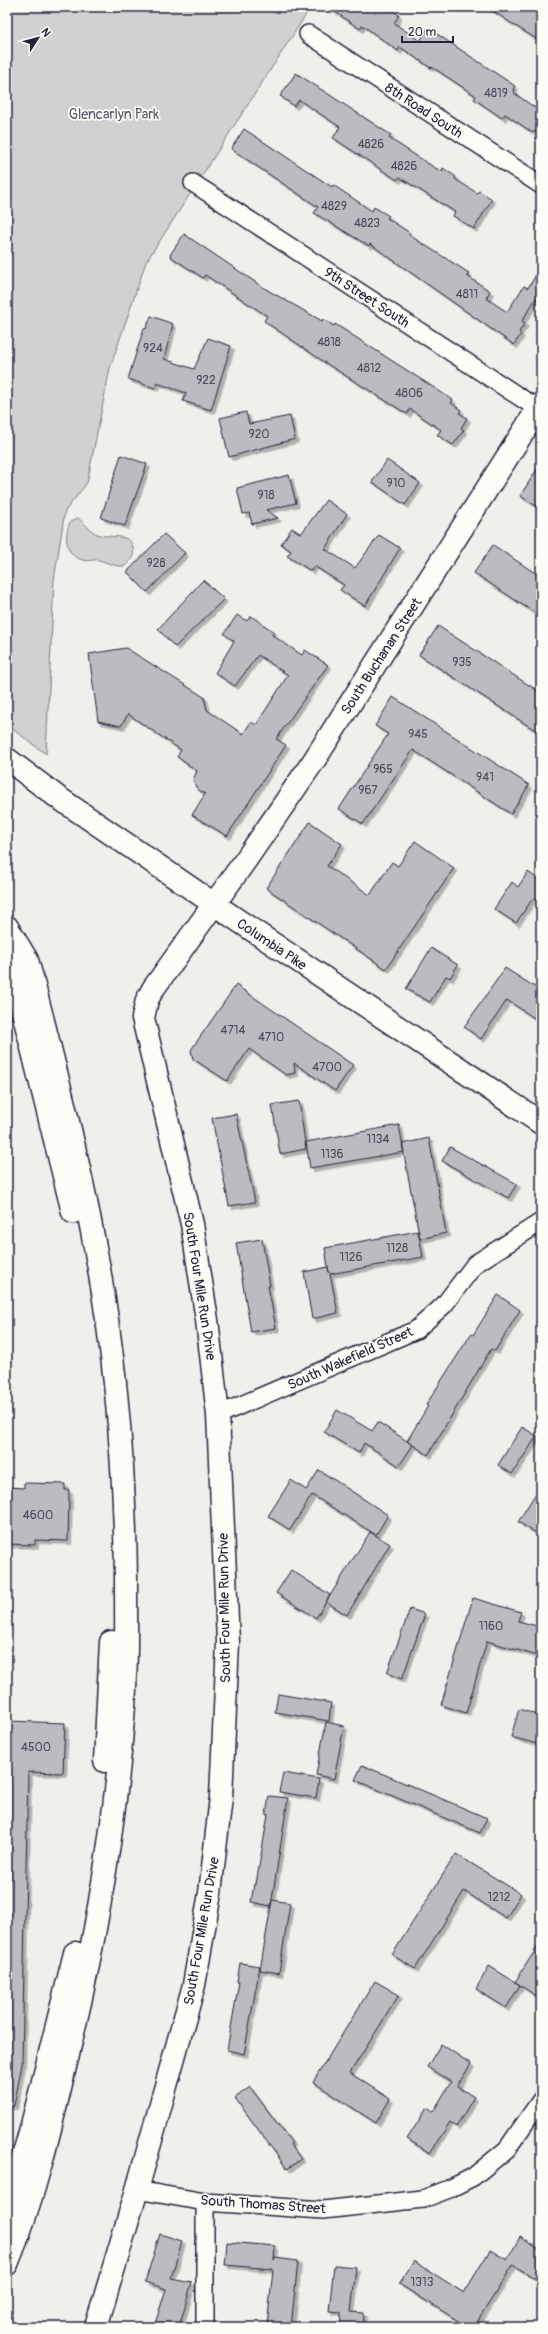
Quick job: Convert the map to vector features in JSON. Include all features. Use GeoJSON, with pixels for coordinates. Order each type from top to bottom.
{"type":"FeatureCollection","features":[{"type":"Feature","properties":{"kind":"main road","name":"South Buchanan Street"},"geometry":{"type":"LineString","coordinates":[[214,904],[315,759],[540,408]]}},
{"type":"Feature","properties":{"kind":"main road","name":"Columbia Pike"},"geometry":{"type":"LineString","coordinates":[[7,759],[56,796],[214,904],[541,1123]]}},
{"type":"Feature","properties":{"kind":"main road","name":"South Four Mile Run Drive"},"geometry":{"type":"LineString","coordinates":[[96,2327],[137,2190],[194,1985],[210,1893],[221,1797],[228,1642],[218,1415],[192,1224],[143,1018],[148,1000],[153,990],[214,904]]}},
{"type":"Feature","properties":{"kind":"main road"},"geometry":{"type":"LineString","coordinates":[[7,927],[27,960],[32,978],[72,1137],[96,1249],[115,1384],[121,1446],[125,1508],[126,1624],[124,1704],[119,1760],[105,1872],[88,1966],[50,2130],[7,2264]]}},
{"type":"Feature","properties":{"kind":"main road"},"geometry":{"type":"LineString","coordinates":[[7,960],[16,984],[77,1227],[88,1292],[107,1448],[112,1567],[112,1639],[105,1761],[91,1871],[70,1978],[32,2125],[7,2213]]}},
{"type":"Feature","properties":{"kind":"street","name":"8th Road South"},"geometry":{"type":"LineString","coordinates":[[308,34],[541,185]]}},
{"type":"Feature","properties":{"kind":"street","name":"9th Street South"},"geometry":{"type":"LineString","coordinates":[[193,183],[540,408]]}},
{"type":"Feature","properties":{"kind":"street","name":"South Wakefield Street"},"geometry":{"type":"LineString","coordinates":[[218,1415],[416,1330],[444,1305],[475,1264],[541,1222]]}},
{"type":"Feature","properties":{"kind":"street","name":"South Thomas Street"},"geometry":{"type":"LineString","coordinates":[[137,2190],[206,2202],[323,2210],[423,2199],[449,2189],[473,2177],[508,2149],[541,2100]]}},
{"type":"Feature","properties":{"kind":"street"},"geometry":{"type":"LineString","coordinates":[[205,2327],[206,2202]]}},
{"type":"Feature","properties":{"kind":"green space","name":"Glencarlyn Park"},"geometry":{"type":"Polygon","coordinates":[[[7,7],[311,7],[146,262],[110,368],[87,483],[65,511],[54,580],[46,754],[7,725],[7,7]]]}},
{"type":"Feature","properties":{"kind":"green space"},"geometry":{"type":"Polygon","coordinates":[[[78,518],[97,534],[123,538],[131,542],[133,547],[133,555],[129,562],[125,566],[118,566],[98,560],[85,561],[77,558],[69,550],[67,533],[70,522],[78,518]]]}},
{"type":"Feature","properties":{"kind":"building"},"geometry":{"type":"Polygon","coordinates":[[[328,7],[388,7],[399,15],[394,23],[420,41],[428,28],[515,86],[513,89],[515,91],[514,93],[541,112],[541,135],[535,131],[533,133],[505,114],[502,118],[474,99],[476,96],[432,67],[431,68],[400,47],[398,51],[362,25],[360,29],[328,7]]]}},
{"type":"Feature","properties":{"kind":"building"},"geometry":{"type":"Polygon","coordinates":[[[487,7],[541,7],[541,42],[511,23],[487,7]]]}},
{"type":"Feature","properties":{"kind":"building"},"geometry":{"type":"Polygon","coordinates":[[[296,73],[391,135],[389,138],[435,168],[442,171],[443,168],[456,177],[455,179],[477,193],[479,191],[492,199],[474,229],[453,216],[455,212],[399,177],[397,180],[333,138],[340,127],[299,100],[294,106],[280,96],[296,73]]]}},
{"type":"Feature","properties":{"kind":"building"},"geometry":{"type":"Polygon","coordinates":[[[244,129],[332,187],[333,185],[372,211],[374,207],[389,216],[387,218],[410,233],[409,235],[469,273],[467,276],[490,291],[486,298],[507,312],[524,286],[528,288],[541,267],[541,301],[536,298],[522,321],[525,323],[519,332],[521,334],[514,345],[370,244],[369,246],[314,213],[318,207],[231,149],[244,129]]]}},
{"type":"Feature","properties":{"kind":"building"},"geometry":{"type":"Polygon","coordinates":[[[184,234],[264,288],[322,321],[323,319],[334,326],[335,324],[453,400],[451,403],[461,410],[459,413],[467,418],[461,428],[464,430],[453,445],[437,435],[441,430],[410,409],[407,414],[327,364],[264,321],[267,316],[205,275],[203,278],[171,257],[170,255],[184,234]]]}},
{"type":"Feature","properties":{"kind":"building"},"geometry":{"type":"Polygon","coordinates":[[[151,316],[173,324],[164,359],[194,369],[208,338],[231,346],[211,410],[183,401],[186,393],[157,383],[155,388],[128,379],[144,328],[146,329],[151,316]]]}},
{"type":"Feature","properties":{"kind":"building"},"geometry":{"type":"Polygon","coordinates":[[[246,412],[249,424],[290,416],[295,439],[229,457],[220,418],[246,412]]]}},
{"type":"Feature","properties":{"kind":"building"},"geometry":{"type":"Polygon","coordinates":[[[121,455],[147,464],[125,526],[101,518],[121,455]]]}},
{"type":"Feature","properties":{"kind":"building"},"geometry":{"type":"Polygon","coordinates":[[[387,460],[420,483],[405,505],[372,482],[387,460]]]}},
{"type":"Feature","properties":{"kind":"building"},"geometry":{"type":"Polygon","coordinates":[[[541,463],[541,509],[520,496],[541,463]]]}},
{"type":"Feature","properties":{"kind":"building"},"geometry":{"type":"Polygon","coordinates":[[[289,475],[296,503],[266,510],[278,518],[252,524],[249,513],[243,514],[237,488],[289,475]]]}},
{"type":"Feature","properties":{"kind":"building"},"geometry":{"type":"Polygon","coordinates":[[[326,500],[347,514],[325,549],[355,568],[379,535],[400,548],[365,606],[340,590],[344,585],[314,566],[311,571],[287,556],[291,551],[281,544],[292,528],[301,534],[326,500]]]}},
{"type":"Feature","properties":{"kind":"building"},"geometry":{"type":"Polygon","coordinates":[[[164,534],[185,553],[147,592],[127,572],[164,534]]]}},
{"type":"Feature","properties":{"kind":"building"},"geometry":{"type":"Polygon","coordinates":[[[493,545],[541,577],[541,617],[474,573],[493,545]]]}},
{"type":"Feature","properties":{"kind":"building"},"geometry":{"type":"Polygon","coordinates":[[[203,580],[224,599],[175,647],[158,629],[203,580]]]}},
{"type":"Feature","properties":{"kind":"building"},"geometry":{"type":"Polygon","coordinates":[[[237,615],[247,621],[251,616],[274,632],[272,635],[302,655],[305,650],[328,665],[276,739],[286,745],[227,836],[192,815],[205,794],[197,789],[193,780],[197,771],[177,757],[181,750],[128,714],[121,726],[98,721],[89,654],[126,648],[204,697],[207,710],[243,734],[251,722],[256,725],[288,675],[258,655],[235,686],[215,673],[234,641],[224,634],[237,615]]]}},
{"type":"Feature","properties":{"kind":"building"},"geometry":{"type":"Polygon","coordinates":[[[438,626],[541,693],[541,734],[419,655],[438,626]]]}},
{"type":"Feature","properties":{"kind":"building"},"geometry":{"type":"Polygon","coordinates":[[[393,697],[529,785],[511,814],[413,750],[363,824],[339,809],[388,734],[375,726],[393,697]]]}},
{"type":"Feature","properties":{"kind":"building"},"geometry":{"type":"Polygon","coordinates":[[[310,822],[342,844],[327,866],[370,895],[392,862],[398,866],[415,841],[454,868],[386,969],[266,888],[310,822]]]}},
{"type":"Feature","properties":{"kind":"building"},"geometry":{"type":"Polygon","coordinates":[[[528,872],[541,881],[541,903],[533,898],[516,923],[494,909],[512,882],[518,887],[528,872]]]}},
{"type":"Feature","properties":{"kind":"building"},"geometry":{"type":"Polygon","coordinates":[[[431,948],[458,965],[450,978],[446,976],[430,1002],[406,989],[431,948]]]}},
{"type":"Feature","properties":{"kind":"building"},"geometry":{"type":"Polygon","coordinates":[[[505,968],[541,991],[541,1007],[534,1018],[507,1000],[481,1039],[464,1027],[505,968]]]}},
{"type":"Feature","properties":{"kind":"building"},"geometry":{"type":"Polygon","coordinates":[[[236,985],[353,1065],[335,1091],[294,1063],[295,1073],[286,1075],[249,1049],[227,1081],[193,1059],[191,1050],[236,985]]]}},
{"type":"Feature","properties":{"kind":"building"},"geometry":{"type":"Polygon","coordinates":[[[299,1101],[306,1149],[280,1154],[272,1105],[299,1101]]]}},
{"type":"Feature","properties":{"kind":"building"},"geometry":{"type":"Polygon","coordinates":[[[236,1114],[255,1202],[229,1206],[212,1118],[236,1114]]]}},
{"type":"Feature","properties":{"kind":"building"},"geometry":{"type":"Polygon","coordinates":[[[399,1125],[404,1152],[310,1168],[306,1142],[399,1125]]]}},
{"type":"Feature","properties":{"kind":"building"},"geometry":{"type":"Polygon","coordinates":[[[429,1138],[446,1233],[420,1239],[402,1144],[429,1138]]]}},
{"type":"Feature","properties":{"kind":"building"},"geometry":{"type":"Polygon","coordinates":[[[450,1147],[517,1184],[508,1198],[442,1161],[450,1147]]]}},
{"type":"Feature","properties":{"kind":"building"},"geometry":{"type":"Polygon","coordinates":[[[418,1231],[423,1257],[330,1274],[338,1313],[312,1319],[304,1272],[328,1267],[329,1273],[325,1248],[418,1231]]]}},
{"type":"Feature","properties":{"kind":"building"},"geometry":{"type":"Polygon","coordinates":[[[262,1239],[270,1286],[268,1286],[276,1328],[251,1332],[236,1243],[262,1239]]]}},
{"type":"Feature","properties":{"kind":"building"},"geometry":{"type":"Polygon","coordinates":[[[498,1295],[520,1310],[495,1351],[491,1349],[428,1455],[407,1441],[428,1406],[426,1405],[471,1334],[473,1335],[498,1295]]]}},
{"type":"Feature","properties":{"kind":"building"},"geometry":{"type":"Polygon","coordinates":[[[337,1410],[372,1431],[378,1422],[413,1445],[399,1466],[364,1443],[359,1453],[324,1432],[337,1410]]]}},
{"type":"Feature","properties":{"kind":"building"},"geometry":{"type":"Polygon","coordinates":[[[522,1427],[537,1436],[512,1474],[498,1465],[522,1427]]]}},
{"type":"Feature","properties":{"kind":"building"},"geometry":{"type":"Polygon","coordinates":[[[319,1470],[388,1515],[376,1535],[312,1495],[290,1530],[268,1516],[291,1480],[306,1490],[319,1470]]]}},
{"type":"Feature","properties":{"kind":"building"},"geometry":{"type":"Polygon","coordinates":[[[24,1483],[65,1484],[65,1490],[69,1490],[68,1541],[35,1540],[35,1545],[7,1544],[7,1487],[24,1488],[24,1483]]]}},
{"type":"Feature","properties":{"kind":"building"},"geometry":{"type":"Polygon","coordinates":[[[541,1485],[541,1536],[518,1522],[541,1485]]]}},
{"type":"Feature","properties":{"kind":"building"},"geometry":{"type":"Polygon","coordinates":[[[370,1532],[390,1544],[347,1615],[326,1602],[370,1532]]]}},
{"type":"Feature","properties":{"kind":"building"},"geometry":{"type":"Polygon","coordinates":[[[291,1570],[330,1595],[316,1618],[276,1593],[291,1570]]]}},
{"type":"Feature","properties":{"kind":"building"},"geometry":{"type":"Polygon","coordinates":[[[473,1598],[521,1612],[518,1621],[541,1627],[541,1657],[487,1641],[466,1713],[441,1705],[473,1598]]]}},
{"type":"Feature","properties":{"kind":"building"},"geometry":{"type":"Polygon","coordinates":[[[410,1609],[425,1614],[402,1679],[387,1673],[410,1609]]]}},
{"type":"Feature","properties":{"kind":"building"},"geometry":{"type":"Polygon","coordinates":[[[278,1694],[331,1703],[329,1721],[275,1712],[278,1694]]]}},
{"type":"Feature","properties":{"kind":"building"},"geometry":{"type":"Polygon","coordinates":[[[519,1709],[541,1716],[541,1745],[511,1737],[519,1709]]]}},
{"type":"Feature","properties":{"kind":"building"},"geometry":{"type":"Polygon","coordinates":[[[7,1721],[65,1723],[63,1773],[28,1772],[22,2064],[14,2106],[7,2106],[7,1721]]]}},
{"type":"Feature","properties":{"kind":"building"},"geometry":{"type":"Polygon","coordinates":[[[326,1722],[344,1726],[334,1779],[316,1775],[326,1722]]]}},
{"type":"Feature","properties":{"kind":"building"},"geometry":{"type":"Polygon","coordinates":[[[362,1765],[487,1818],[480,1833],[355,1780],[362,1765]]]}},
{"type":"Feature","properties":{"kind":"building"},"geometry":{"type":"Polygon","coordinates":[[[283,1773],[319,1779],[316,1798],[279,1792],[283,1773]]]}},
{"type":"Feature","properties":{"kind":"building"},"geometry":{"type":"Polygon","coordinates":[[[269,1796],[288,1798],[271,1906],[251,1902],[254,1884],[256,1884],[268,1815],[266,1815],[269,1796]]]}},
{"type":"Feature","properties":{"kind":"building"},"geometry":{"type":"Polygon","coordinates":[[[456,1854],[521,1894],[506,1918],[464,1891],[415,1969],[392,1955],[456,1854]]]}},
{"type":"Feature","properties":{"kind":"building"},"geometry":{"type":"Polygon","coordinates":[[[272,1900],[290,1903],[279,1973],[260,1970],[272,1900]]]}},
{"type":"Feature","properties":{"kind":"building"},"geometry":{"type":"Polygon","coordinates":[[[541,1941],[541,1999],[515,1982],[541,1941]]]}},
{"type":"Feature","properties":{"kind":"building"},"geometry":{"type":"Polygon","coordinates":[[[240,1963],[260,1966],[244,2054],[227,2050],[239,1982],[237,1982],[240,1963]]]}},
{"type":"Feature","properties":{"kind":"building"},"geometry":{"type":"Polygon","coordinates":[[[489,1966],[520,1985],[506,2008],[476,1989],[489,1966]]]}},
{"type":"Feature","properties":{"kind":"building"},"geometry":{"type":"Polygon","coordinates":[[[375,1981],[399,1995],[350,2073],[390,2099],[376,2123],[313,2082],[375,1981]]]}},
{"type":"Feature","properties":{"kind":"building"},"geometry":{"type":"Polygon","coordinates":[[[441,2044],[471,2064],[457,2086],[474,2097],[456,2127],[450,2122],[430,2153],[407,2139],[427,2108],[433,2112],[451,2082],[427,2067],[441,2044]]]}},
{"type":"Feature","properties":{"kind":"building"},"geometry":{"type":"Polygon","coordinates":[[[250,2087],[292,2143],[290,2144],[301,2159],[287,2169],[235,2098],[250,2087]]]}},
{"type":"Feature","properties":{"kind":"building"},"geometry":{"type":"Polygon","coordinates":[[[160,2234],[182,2241],[171,2278],[192,2282],[179,2327],[154,2327],[166,2289],[145,2282],[160,2234]]]}},
{"type":"Feature","properties":{"kind":"building"},"geometry":{"type":"Polygon","coordinates":[[[520,2237],[541,2250],[541,2282],[513,2265],[474,2327],[468,2327],[399,2284],[414,2261],[464,2293],[490,2250],[507,2260],[520,2237]]]}},
{"type":"Feature","properties":{"kind":"building"},"geometry":{"type":"Polygon","coordinates":[[[227,2242],[275,2246],[274,2261],[275,2258],[298,2261],[291,2327],[267,2327],[273,2269],[225,2265],[227,2242]]]}},
{"type":"Feature","properties":{"kind":"building"},"geometry":{"type":"Polygon","coordinates":[[[334,2265],[356,2267],[351,2312],[364,2313],[363,2327],[340,2327],[341,2312],[329,2311],[334,2265]]]}},
{"type":"Feature","properties":{"kind":"waterway"},"geometry":{"type":"LineString","coordinates":[[7,210],[7,243]]}}]}
